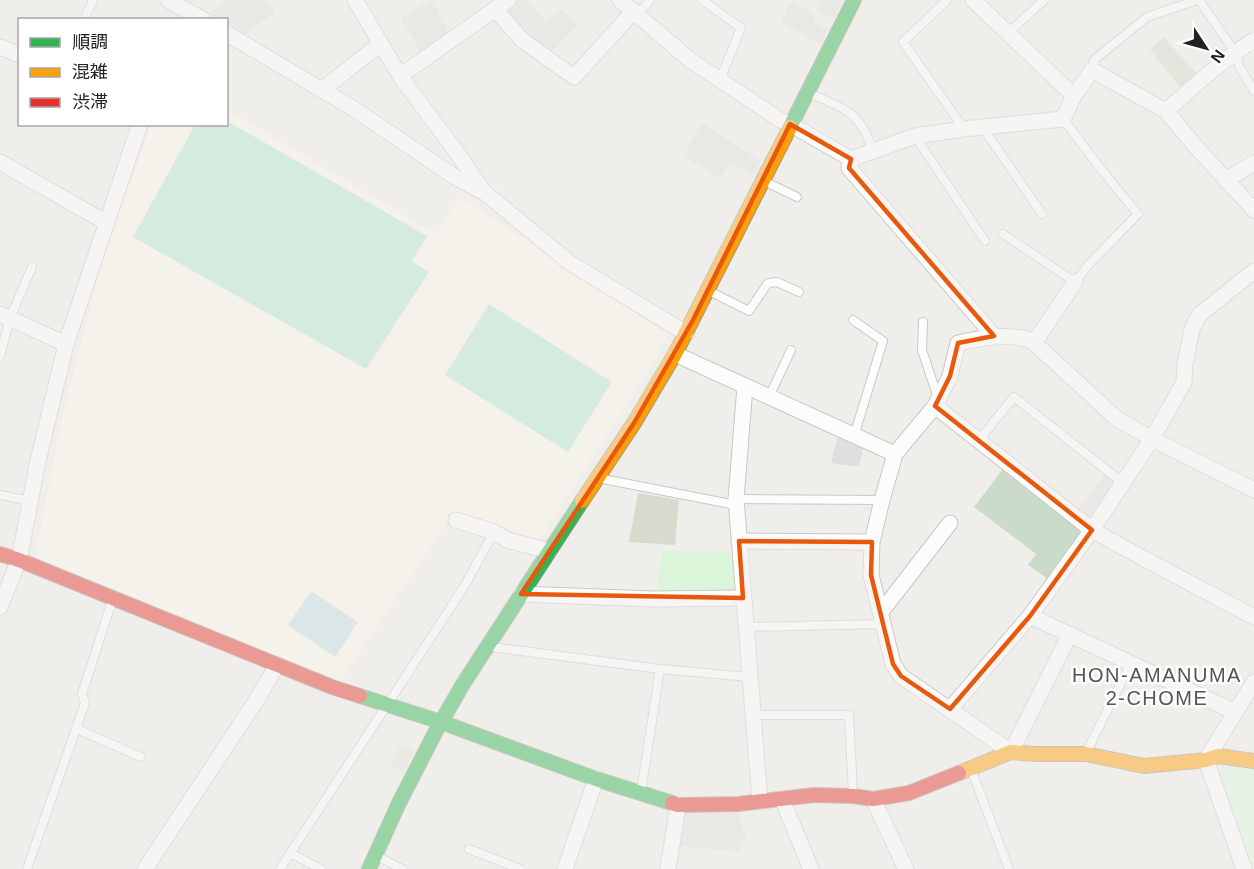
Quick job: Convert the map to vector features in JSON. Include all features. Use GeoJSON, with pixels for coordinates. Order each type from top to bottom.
{"type":"FeatureCollection","features":[{"type":"Feature","properties":{"kind":"street"},"geometry":{"type":"LineString","coordinates":[[168,0],[184,14]]}},
{"type":"Feature","properties":{"kind":"street"},"geometry":{"type":"LineString","coordinates":[[355,0],[400,76],[484,192]]}},
{"type":"Feature","properties":{"kind":"street"},"geometry":{"type":"LineString","coordinates":[[400,76],[508,0]]}},
{"type":"Feature","properties":{"kind":"street"},"geometry":{"type":"LineString","coordinates":[[620,0],[690,60],[780,120],[851,159],[915,136],[1063,119],[1074,96],[1092,70],[1166,111],[1254,210]]}},
{"type":"Feature","properties":{"kind":"street"},"geometry":{"type":"LineString","coordinates":[[973,0],[1074,96]]}},
{"type":"Feature","properties":{"kind":"street"},"geometry":{"type":"LineString","coordinates":[[369,869],[399,803],[463,684],[634,423],[675,354],[852,1]]}},
{"type":"Feature","properties":{"kind":"street"},"geometry":{"type":"LineString","coordinates":[[495,9],[522,40],[574,77],[635,13]]}},
{"type":"Feature","properties":{"kind":"street"},"geometry":{"type":"LineString","coordinates":[[228,34],[354,109],[455,177],[484,192],[570,262],[686,333]]}},
{"type":"Feature","properties":{"kind":"street"},"geometry":{"type":"LineString","coordinates":[[1166,111],[1235,52],[1254,40]]}},
{"type":"Feature","properties":{"kind":"street"},"geometry":{"type":"LineString","coordinates":[[322,90],[380,44]]}},
{"type":"Feature","properties":{"kind":"street"},"geometry":{"type":"LineString","coordinates":[[0,47],[18,54]]}},
{"type":"Feature","properties":{"kind":"street"},"geometry":{"type":"LineString","coordinates":[[0,607],[19,560],[38,461],[66,344],[139,126]]}},
{"type":"Feature","properties":{"kind":"street"},"geometry":{"type":"LineString","coordinates":[[851,159],[849,168],[994,336]]}},
{"type":"Feature","properties":{"kind":"street"},"geometry":{"type":"LineString","coordinates":[[0,162],[107,223]]}},
{"type":"Feature","properties":{"kind":"street"},"geometry":{"type":"LineString","coordinates":[[1226,180],[1254,163]]}},
{"type":"Feature","properties":{"kind":"street"},"geometry":{"type":"LineString","coordinates":[[950,709],[1030,616],[1092,530],[1152,439],[1184,382],[1192,329],[1199,315],[1254,271]]}},
{"type":"Feature","properties":{"kind":"street"},"geometry":{"type":"LineString","coordinates":[[1034,343],[1074,282]]}},
{"type":"Feature","properties":{"kind":"street"},"geometry":{"type":"LineString","coordinates":[[5,316],[66,344]]}},
{"type":"Feature","properties":{"kind":"street"},"geometry":{"type":"LineString","coordinates":[[1011,752],[901,676],[893,664],[871,575],[872,542],[895,454],[937,402],[950,376],[958,343],[994,336],[1031,340],[1116,418],[1152,439],[1254,490]]}},
{"type":"Feature","properties":{"kind":"street"},"geometry":{"type":"LineString","coordinates":[[675,354],[895,454]]}},
{"type":"Feature","properties":{"kind":"street"},"geometry":{"type":"LineString","coordinates":[[745,386],[736,502],[760,801]]}},
{"type":"Feature","properties":{"kind":"street"},"geometry":{"type":"LineString","coordinates":[[937,402],[979,440],[1092,530],[1254,617]]}},
{"type":"Feature","properties":{"kind":"street"},"geometry":{"type":"LineString","coordinates":[[456,520],[494,532],[507,540],[549,551]]}},
{"type":"Feature","properties":{"kind":"street"},"geometry":{"type":"LineString","coordinates":[[882,618],[950,523]]}},
{"type":"Feature","properties":{"kind":"street"},"geometry":{"type":"LineString","coordinates":[[739,540],[872,542]]}},
{"type":"Feature","properties":{"kind":"street"},"geometry":{"type":"LineString","coordinates":[[0,554],[332,687],[441,722],[596,779],[678,805],[738,804],[814,795],[873,799],[909,793],[1011,752],[1086,754],[1144,766],[1206,760],[1218,756],[1254,761]]}},
{"type":"Feature","properties":{"kind":"street"},"geometry":{"type":"LineString","coordinates":[[521,594],[652,599],[743,598]]}},
{"type":"Feature","properties":{"kind":"street"},"geometry":{"type":"LineString","coordinates":[[1030,616],[1235,712]]}},
{"type":"Feature","properties":{"kind":"street"},"geometry":{"type":"LineString","coordinates":[[1011,752],[1070,634]]}},
{"type":"Feature","properties":{"kind":"street"},"geometry":{"type":"LineString","coordinates":[[145,869],[256,701],[277,665]]}},
{"type":"Feature","properties":{"kind":"street"},"geometry":{"type":"LineString","coordinates":[[1243,869],[1206,760],[1254,682]]}},
{"type":"Feature","properties":{"kind":"street"},"geometry":{"type":"LineString","coordinates":[[565,869],[596,779]]}},
{"type":"Feature","properties":{"kind":"street"},"geometry":{"type":"LineString","coordinates":[[782,799],[811,869]]}},
{"type":"Feature","properties":{"kind":"street"},"geometry":{"type":"LineString","coordinates":[[873,799],[906,869]]}},
{"type":"Feature","properties":{"kind":"street"},"geometry":{"type":"LineString","coordinates":[[668,869],[678,805]]}},
{"type":"Feature","properties":{"kind":"lane"},"geometry":{"type":"LineString","coordinates":[[85,18],[93,0]]}},
{"type":"Feature","properties":{"kind":"lane"},"geometry":{"type":"LineString","coordinates":[[635,13],[650,0]]}},
{"type":"Feature","properties":{"kind":"lane"},"geometry":{"type":"LineString","coordinates":[[702,0],[741,28],[720,80]]}},
{"type":"Feature","properties":{"kind":"lane"},"geometry":{"type":"LineString","coordinates":[[947,0],[903,42],[964,129]]}},
{"type":"Feature","properties":{"kind":"lane"},"geometry":{"type":"LineString","coordinates":[[1008,33],[1044,0]]}},
{"type":"Feature","properties":{"kind":"lane"},"geometry":{"type":"LineString","coordinates":[[1092,70],[1094,60],[1147,17],[1198,0],[1235,52],[1240,68],[1254,90]]}},
{"type":"Feature","properties":{"kind":"lane"},"geometry":{"type":"LineString","coordinates":[[807,92],[852,115],[867,134],[873,151]]}},
{"type":"Feature","properties":{"kind":"lane"},"geometry":{"type":"LineString","coordinates":[[1003,234],[1074,282],[1138,214],[1063,119]]}},
{"type":"Feature","properties":{"kind":"lane"},"geometry":{"type":"LineString","coordinates":[[983,128],[1042,214]]}},
{"type":"Feature","properties":{"kind":"lane"},"geometry":{"type":"LineString","coordinates":[[915,136],[985,241]]}},
{"type":"Feature","properties":{"kind":"lane"},"geometry":{"type":"LineString","coordinates":[[762,180],[798,196]]}},
{"type":"Feature","properties":{"kind":"lane"},"geometry":{"type":"LineString","coordinates":[[0,356],[5,316],[32,267]]}},
{"type":"Feature","properties":{"kind":"lane"},"geometry":{"type":"LineString","coordinates":[[707,291],[749,311],[768,283],[777,282],[799,292]]}},
{"type":"Feature","properties":{"kind":"lane"},"geometry":{"type":"LineString","coordinates":[[853,320],[883,341],[854,436]]}},
{"type":"Feature","properties":{"kind":"lane"},"geometry":{"type":"LineString","coordinates":[[923,322],[922,350],[937,402]]}},
{"type":"Feature","properties":{"kind":"lane"},"geometry":{"type":"LineString","coordinates":[[769,397],[791,350]]}},
{"type":"Feature","properties":{"kind":"lane"},"geometry":{"type":"LineString","coordinates":[[979,440],[1014,397],[1123,483]]}},
{"type":"Feature","properties":{"kind":"lane"},"geometry":{"type":"LineString","coordinates":[[597,478],[736,502],[882,500]]}},
{"type":"Feature","properties":{"kind":"lane"},"geometry":{"type":"LineString","coordinates":[[0,495],[30,501]]}},
{"type":"Feature","properties":{"kind":"lane"},"geometry":{"type":"LineString","coordinates":[[280,869],[465,585],[494,532]]}},
{"type":"Feature","properties":{"kind":"lane"},"geometry":{"type":"LineString","coordinates":[[27,869],[77,729],[85,703],[82,693],[113,599]]}},
{"type":"Feature","properties":{"kind":"lane"},"geometry":{"type":"LineString","coordinates":[[746,627],[882,618]]}},
{"type":"Feature","properties":{"kind":"lane"},"geometry":{"type":"LineString","coordinates":[[487,646],[660,669],[749,677]]}},
{"type":"Feature","properties":{"kind":"lane"},"geometry":{"type":"LineString","coordinates":[[1086,754],[1131,663]]}},
{"type":"Feature","properties":{"kind":"lane"},"geometry":{"type":"LineString","coordinates":[[641,793],[660,669]]}},
{"type":"Feature","properties":{"kind":"lane"},"geometry":{"type":"LineString","coordinates":[[753,715],[849,715],[853,796]]}},
{"type":"Feature","properties":{"kind":"lane"},"geometry":{"type":"LineString","coordinates":[[77,729],[141,757]]}},
{"type":"Feature","properties":{"kind":"lane"},"geometry":{"type":"LineString","coordinates":[[971,768],[1009,869]]}},
{"type":"Feature","properties":{"kind":"lane"},"geometry":{"type":"LineString","coordinates":[[469,849],[520,869]]}},
{"type":"Feature","properties":{"kind":"lane"},"geometry":{"type":"LineString","coordinates":[[290,853],[321,869]]}},
{"type":"Feature","properties":{"kind":"lane"},"geometry":{"type":"LineString","coordinates":[[375,855],[402,869]]}},
{"type":"Feature","properties":{"kind":"highlighted area"},"geometry":{"type":"Polygon","coordinates":[[[790,124],[851,159],[849,168],[994,336],[958,343],[950,376],[935,406],[1092,530],[1030,616],[950,709],[901,676],[893,664],[871,575],[872,542],[739,541],[743,598],[521,594],[634,423],[693,320],[790,124]]]}},
{"type":"Feature","properties":{"kind":"shaded area"},"geometry":{"type":"Polygon","coordinates":[[[227,0],[267,0],[275,12],[243,36],[228,26],[228,18],[216,18],[209,14],[227,0]]]}},
{"type":"Feature","properties":{"kind":"shaded area"},"geometry":{"type":"Polygon","coordinates":[[[433,0],[449,33],[420,52],[401,17],[433,0]]]}},
{"type":"Feature","properties":{"kind":"shaded area"},"geometry":{"type":"Polygon","coordinates":[[[517,0],[528,0],[544,20],[562,10],[578,25],[553,51],[526,33],[504,9],[517,0]]]}},
{"type":"Feature","properties":{"kind":"shaded area"},"geometry":{"type":"Polygon","coordinates":[[[821,0],[841,2],[834,18],[816,10],[821,0]]]}},
{"type":"Feature","properties":{"kind":"shaded area"},"geometry":{"type":"Polygon","coordinates":[[[791,2],[816,15],[813,22],[828,29],[821,44],[781,23],[791,2]]]}},
{"type":"Feature","properties":{"kind":"shaded area"},"geometry":{"type":"Polygon","coordinates":[[[1163,37],[1198,74],[1180,87],[1150,50],[1163,37]]]}},
{"type":"Feature","properties":{"kind":"shaded area"},"geometry":{"type":"Polygon","coordinates":[[[228,111],[436,234],[460,197],[667,334],[644,378],[539,540],[455,511],[340,681],[35,559],[63,413],[105,252],[151,126],[228,126],[228,111]]]}},
{"type":"Feature","properties":{"kind":"shaded area"},"geometry":{"type":"Polygon","coordinates":[[[702,123],[761,161],[753,174],[729,162],[720,178],[684,156],[702,123]]]}},
{"type":"Feature","properties":{"kind":"shaded area"},"geometry":{"type":"Polygon","coordinates":[[[838,435],[864,445],[859,467],[831,463],[838,435]]]}},
{"type":"Feature","properties":{"kind":"shaded area"},"geometry":{"type":"Polygon","coordinates":[[[1104,475],[1117,484],[1092,520],[1078,509],[1104,475]]]}},
{"type":"Feature","properties":{"kind":"shaded area"},"geometry":{"type":"Polygon","coordinates":[[[638,493],[679,500],[675,545],[629,542],[638,493]]]}},
{"type":"Feature","properties":{"kind":"shaded area"},"geometry":{"type":"Polygon","coordinates":[[[401,745],[415,752],[403,772],[390,766],[401,745]]]}},
{"type":"Feature","properties":{"kind":"shaded area"},"geometry":{"type":"Polygon","coordinates":[[[682,811],[738,812],[747,841],[740,843],[742,852],[679,846],[682,811]]]}},
{"type":"Feature","properties":{"kind":"green space"},"geometry":{"type":"Polygon","coordinates":[[[228,122],[427,236],[412,261],[429,272],[366,369],[133,237],[194,126],[228,126],[228,122]]]}},
{"type":"Feature","properties":{"kind":"green space"},"geometry":{"type":"Polygon","coordinates":[[[489,304],[612,382],[568,452],[445,375],[489,304]]]}},
{"type":"Feature","properties":{"kind":"green space"},"geometry":{"type":"Polygon","coordinates":[[[1003,469],[1084,533],[1048,579],[1028,565],[1036,554],[974,507],[1003,469]]]}},
{"type":"Feature","properties":{"kind":"green space"},"geometry":{"type":"Polygon","coordinates":[[[661,550],[735,553],[739,594],[657,596],[661,550]]]}},
{"type":"Feature","properties":{"kind":"green space"},"geometry":{"type":"Polygon","coordinates":[[[1223,762],[1254,767],[1254,869],[1219,768],[1223,762]]]}},
{"type":"Feature","properties":{"kind":"water"},"geometry":{"type":"Polygon","coordinates":[[[311,591],[358,622],[335,657],[288,625],[311,591]]]}},
{"type":"Feature","properties":{"kind":"traffic: fast"},"geometry":{"type":"LineString","coordinates":[[790,127],[854,0]]}},
{"type":"Feature","properties":{"kind":"traffic: fast"},"geometry":{"type":"LineString","coordinates":[[369,869],[399,803],[463,684],[582,501]]}},
{"type":"Feature","properties":{"kind":"traffic: fast"},"geometry":{"type":"LineString","coordinates":[[360,696],[441,722],[596,779],[672,803]]}},
{"type":"Feature","properties":{"kind":"traffic: slow"},"geometry":{"type":"LineString","coordinates":[[582,501],[634,423],[675,354],[790,127]]}},
{"type":"Feature","properties":{"kind":"traffic: slow"},"geometry":{"type":"LineString","coordinates":[[959,773],[1011,752],[1086,754],[1144,766],[1206,760],[1218,756],[1254,761]]}},
{"type":"Feature","properties":{"kind":"traffic: jam"},"geometry":{"type":"LineString","coordinates":[[0,554],[332,687],[360,696]]}},
{"type":"Feature","properties":{"kind":"traffic: jam"},"geometry":{"type":"LineString","coordinates":[[672,803],[678,805],[738,804],[814,795],[873,799],[909,793],[959,773]]}},
{"type":"Feature","properties":{"kind":"district","name":"HON-AMANUMA 2-CHOME"},"geometry":{"type":"Point","coordinates":[1157,686]}}]}
